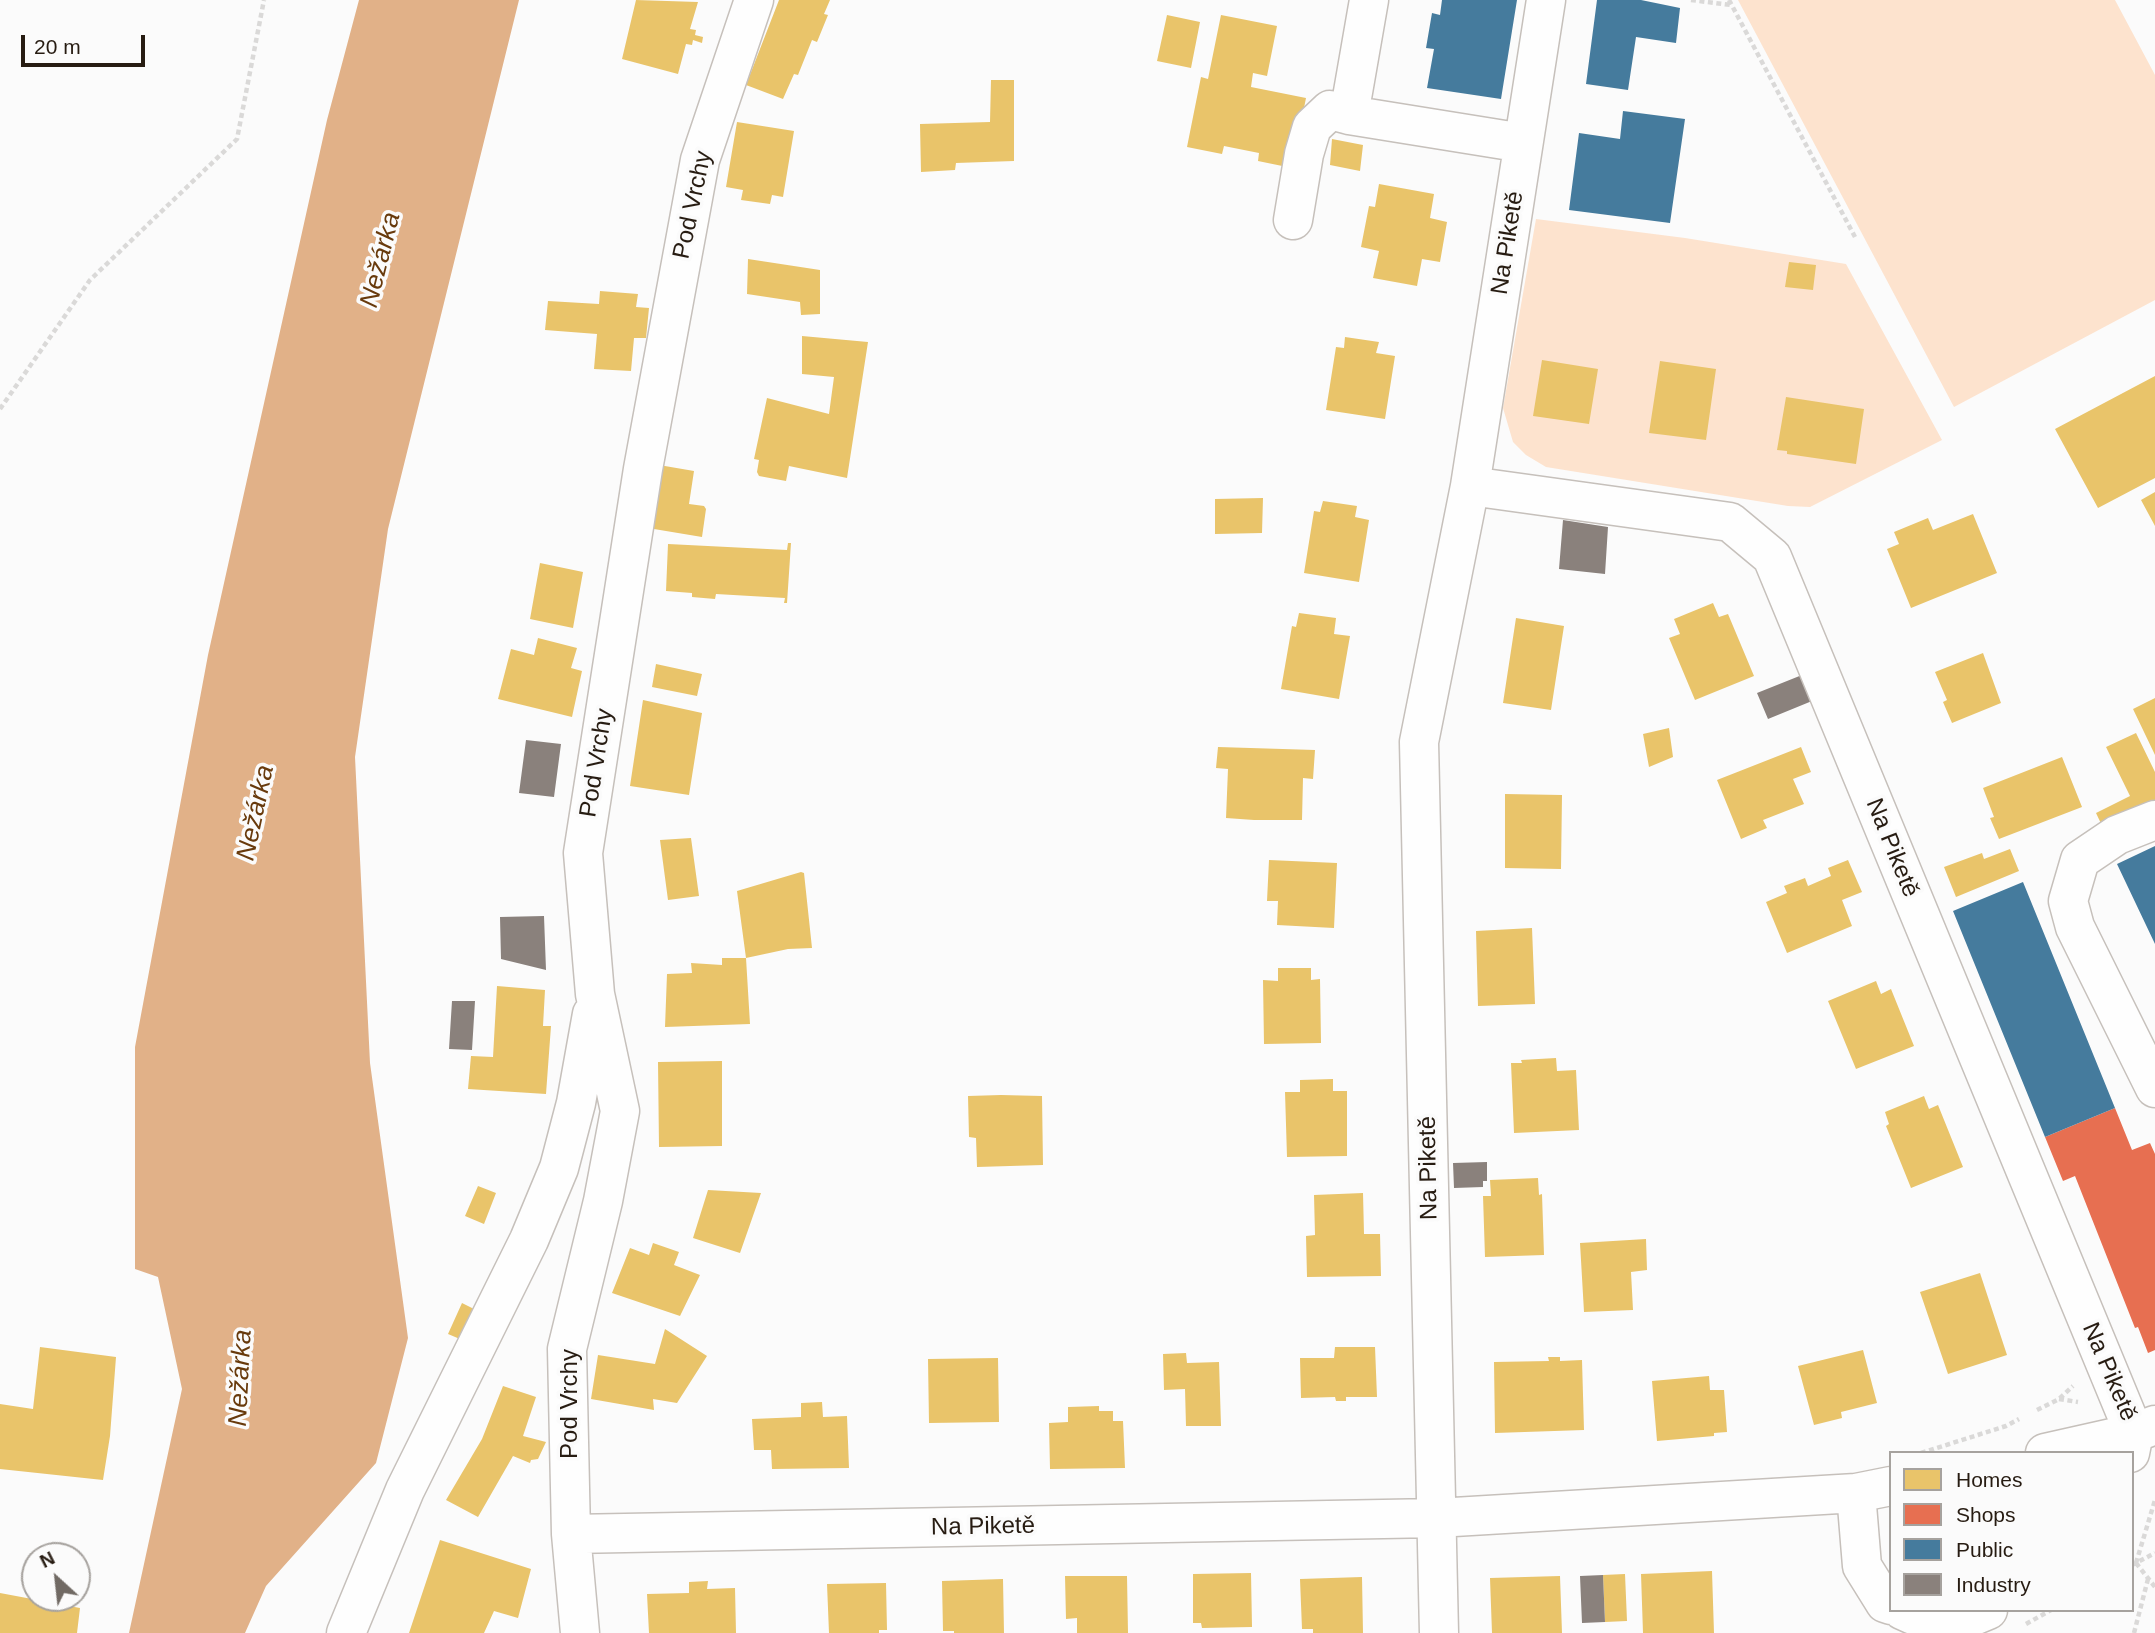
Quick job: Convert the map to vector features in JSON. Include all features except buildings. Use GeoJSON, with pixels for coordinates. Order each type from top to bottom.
{"type":"FeatureCollection","features":[{"type":"Feature","properties":{"kind":"street","name":"Pod Vrchy"},"geometry":{"type":"LineString","coordinates":[[580,1633],[571,1534],[567,1349],[603,1201],[620,1111],[595,994],[583,853],[638,496],[700,160],[754,0]]}},
{"type":"Feature","properties":{"kind":"street"},"geometry":{"type":"LineString","coordinates":[[1349,115],[1369,0]]}},
{"type":"Feature","properties":{"kind":"street","name":"Na Piketě"},"geometry":{"type":"LineString","coordinates":[[1439,1633],[1419,741],[1469,486],[1546,0]]}},
{"type":"Feature","properties":{"kind":"street"},"geometry":{"type":"LineString","coordinates":[[1293,220],[1304,154],[1312,127],[1330,110],[1523,143]]}},
{"type":"Feature","properties":{"kind":"street","name":"Na Piketě"},"geometry":{"type":"LineString","coordinates":[[1469,486],[1730,522],[1772,557],[2103,1358],[2140,1437]]}},
{"type":"Feature","properties":{"kind":"street"},"geometry":{"type":"LineString","coordinates":[[2155,820],[2117,835],[2080,860],[2068,901],[2075,927],[2155,1088]]}},
{"type":"Feature","properties":{"kind":"street"},"geometry":{"type":"LineString","coordinates":[[345,1633],[405,1490],[528,1240],[559,1168],[576,1103],[595,994]]}},
{"type":"Feature","properties":{"kind":"street"},"geometry":{"type":"LineString","coordinates":[[2057,1451],[2140,1437]]}},
{"type":"Feature","properties":{"kind":"street"},"geometry":{"type":"LineString","coordinates":[[1873,1490],[1861,1566],[1885,1603],[1889,1604]]}},
{"type":"Feature","properties":{"kind":"street","name":"Na Piketě"},"geometry":{"type":"LineString","coordinates":[[571,1534],[1437,1518],[1873,1490]]}},
{"type":"Feature","properties":{"kind":"street"},"geometry":{"type":"LineString","coordinates":[[1906,1612],[1964,1620],[2005,1618]]}},
{"type":"Feature","properties":{"kind":"path"},"geometry":{"type":"LineString","coordinates":[[0,409],[90,280],[237,139],[264,0]]}},
{"type":"Feature","properties":{"kind":"path"},"geometry":{"type":"LineString","coordinates":[[1691,0],[1730,2],[1855,237]]}},
{"type":"Feature","properties":{"kind":"path"},"geometry":{"type":"LineString","coordinates":[[1927,1451],[2006,1426],[2059,1399],[2103,1358]]}},
{"type":"Feature","properties":{"kind":"path"},"geometry":{"type":"LineString","coordinates":[[2134,1564],[2155,1500]]}},
{"type":"Feature","properties":{"kind":"path"},"geometry":{"type":"LineString","coordinates":[[2134,1564],[2155,1553]]}},
{"type":"Feature","properties":{"kind":"path"},"geometry":{"type":"LineString","coordinates":[[2134,1564],[2155,1587]]}},
{"type":"Feature","properties":{"kind":"path"},"geometry":{"type":"LineString","coordinates":[[2134,1633],[2148,1579]]}},
{"type":"Feature","properties":{"kind":"path"},"geometry":{"type":"LineString","coordinates":[[2005,1618],[2040,1612]]}},
{"type":"Feature","properties":{"kind":"shaded area"},"geometry":{"type":"Polygon","coordinates":[[[1738,0],[2115,0],[2155,75],[2155,300],[1954,407],[1738,0]]]}},
{"type":"Feature","properties":{"kind":"shaded area"},"geometry":{"type":"Polygon","coordinates":[[[1536,219],[1685,238],[1846,264],[1942,440],[1810,507],[1788,506],[1546,467],[1526,455],[1513,442],[1503,408],[1536,219]]]}},
{"type":"Feature","properties":{"kind":"water","name":"Nežárka"},"geometry":{"type":"Polygon","coordinates":[[[359,0],[519,0],[388,529],[355,757],[370,1063],[408,1338],[376,1463],[266,1586],[245,1633],[129,1633],[182,1389],[158,1277],[135,1269],[135,1047],[208,655],[327,120],[359,0]]]}}]}
